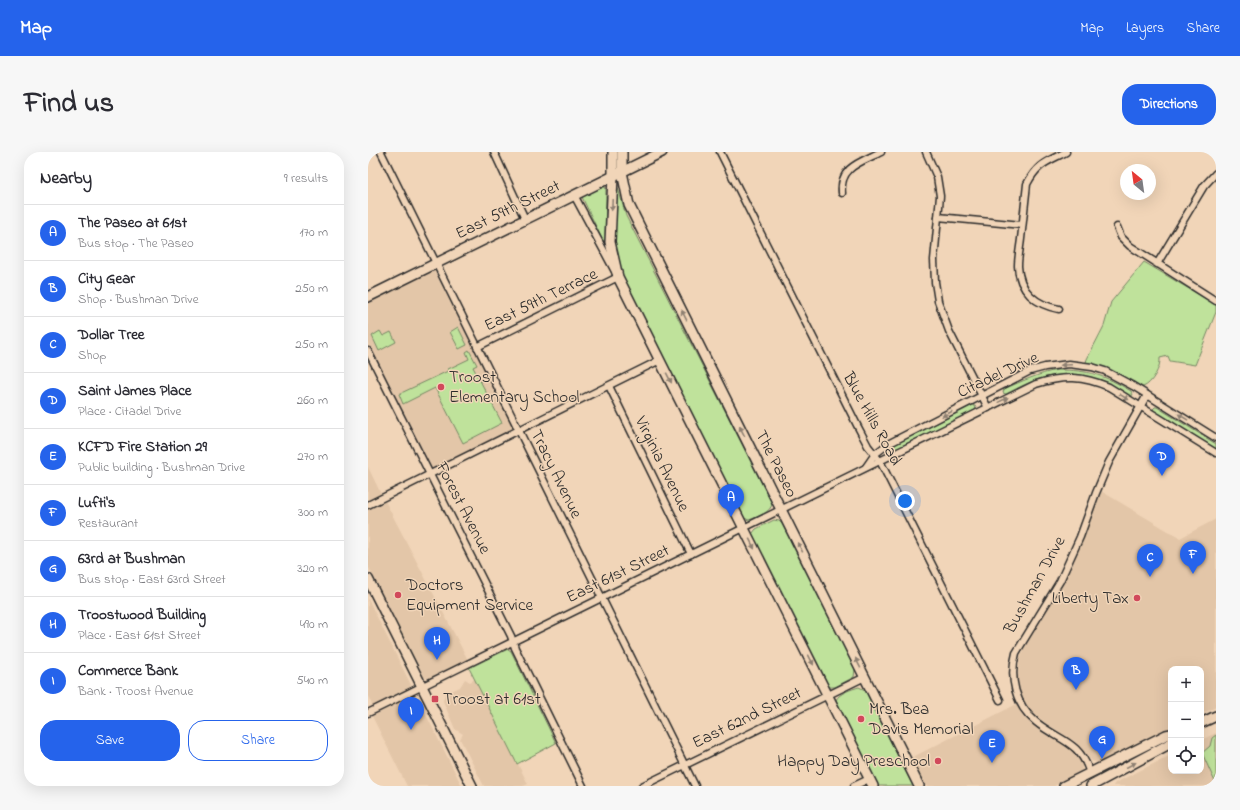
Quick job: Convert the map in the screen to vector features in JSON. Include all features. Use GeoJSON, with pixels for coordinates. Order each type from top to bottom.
{"type":"FeatureCollection","features":[{"type":"Feature","properties":{"kind":"main road","name":"The Paseo"},"geometry":{"type":"LineString","coordinates":[[613,152],[618,174],[629,205],[919,786]]}},
{"type":"Feature","properties":{"kind":"main road","name":"The Paseo"},"geometry":{"type":"LineString","coordinates":[[622,152],[610,242],[618,277],[871,782]]}},
{"type":"Feature","properties":{"kind":"main road","name":"East 59th Street"},"geometry":{"type":"LineString","coordinates":[[368,297],[662,152]]}},
{"type":"Feature","properties":{"kind":"main road"},"geometry":{"type":"LineString","coordinates":[[368,579],[472,786]]}},
{"type":"Feature","properties":{"kind":"main road"},"geometry":{"type":"LineString","coordinates":[[1204,722],[1216,716]]}},
{"type":"Feature","properties":{"kind":"main road"},"geometry":{"type":"LineString","coordinates":[[1064,786],[1168,735]]}},
{"type":"Feature","properties":{"kind":"main road"},"geometry":{"type":"LineString","coordinates":[[1095,785],[1168,745]]}},
{"type":"Feature","properties":{"kind":"main road"},"geometry":{"type":"LineString","coordinates":[[1095,785],[1098,776],[1132,752]]}},
{"type":"Feature","properties":{"kind":"main road"},"geometry":{"type":"LineString","coordinates":[[1077,786],[1084,783],[1088,779],[1090,773]]}},
{"type":"Feature","properties":{"kind":"street","name":"Tracy Avenue"},"geometry":{"type":"LineString","coordinates":[[381,152],[695,786]]}},
{"type":"Feature","properties":{"kind":"street"},"geometry":{"type":"LineString","coordinates":[[494,152],[525,219]]}},
{"type":"Feature","properties":{"kind":"street","name":"Blue Hills Road"},"geometry":{"type":"LineString","coordinates":[[720,152],[858,427],[868,446],[880,461],[1000,700]]}},
{"type":"Feature","properties":{"kind":"street"},"geometry":{"type":"LineString","coordinates":[[842,193],[842,178],[850,168],[881,152]]}},
{"type":"Feature","properties":{"kind":"street"},"geometry":{"type":"LineString","coordinates":[[926,152],[937,177],[940,196],[934,260],[938,301],[949,331],[988,408]]}},
{"type":"Feature","properties":{"kind":"street"},"geometry":{"type":"LineString","coordinates":[[1059,309],[1048,307],[1037,302],[1028,294],[1022,284],[1018,267],[1027,184],[1033,172],[1042,164],[1066,152]]}},
{"type":"Feature","properties":{"kind":"street"},"geometry":{"type":"LineString","coordinates":[[1157,264],[1204,186],[1216,173]]}},
{"type":"Feature","properties":{"kind":"street"},"geometry":{"type":"LineString","coordinates":[[574,195],[618,277]]}},
{"type":"Feature","properties":{"kind":"street"},"geometry":{"type":"LineString","coordinates":[[938,218],[1022,225]]}},
{"type":"Feature","properties":{"kind":"street"},"geometry":{"type":"LineString","coordinates":[[1117,227],[1121,237],[1126,242],[1157,264],[1216,301]]}},
{"type":"Feature","properties":{"kind":"street","name":"East 59th Terrace"},"geometry":{"type":"LineString","coordinates":[[477,347],[618,277]]}},
{"type":"Feature","properties":{"kind":"street","name":"Forest Avenue"},"geometry":{"type":"LineString","coordinates":[[368,351],[583,786]]}},
{"type":"Feature","properties":{"kind":"street"},"geometry":{"type":"LineString","coordinates":[[368,505],[660,360]]}},
{"type":"Feature","properties":{"kind":"street","name":"Citadel Drive"},"geometry":{"type":"LineString","coordinates":[[864,469],[875,454],[888,444],[1030,372],[1045,366],[1069,364],[1092,367],[1105,371],[1216,438]]}},
{"type":"Feature","properties":{"kind":"street","name":"Citadel Drive"},"geometry":{"type":"LineString","coordinates":[[880,461],[1036,384],[1052,379],[1074,377],[1094,381],[1109,387],[1216,453]]}},
{"type":"Feature","properties":{"kind":"street","name":"Virginia Avenue"},"geometry":{"type":"LineString","coordinates":[[609,386],[691,554]]}},
{"type":"Feature","properties":{"kind":"street","name":"Bushman Drive"},"geometry":{"type":"LineString","coordinates":[[1090,773],[1082,756],[1071,744],[1036,723],[1024,709],[1018,700],[1013,679],[1013,663],[1016,653],[1064,573],[1080,537],[1109,462],[1147,395]]}},
{"type":"Feature","properties":{"kind":"street","name":"East 61st Street"},"geometry":{"type":"LineString","coordinates":[[368,713],[880,461]]}},
{"type":"Feature","properties":{"kind":"street","name":"East 62nd Street"},"geometry":{"type":"LineString","coordinates":[[642,786],[865,677]]}},
{"type":"Feature","properties":{"kind":"street"},"geometry":{"type":"LineString","coordinates":[[854,786],[871,782]]}},
{"type":"Feature","properties":{"kind":"shaded area","name":"Troost Elementary School"},"geometry":{"type":"Polygon","coordinates":[[[434,270],[514,429],[431,470],[368,344],[368,302],[434,270]]]}},
{"type":"Feature","properties":{"kind":"shaded area"},"geometry":{"type":"Polygon","coordinates":[[[368,467],[381,494],[368,500],[368,467]]]}},
{"type":"Feature","properties":{"kind":"shaded area"},"geometry":{"type":"Polygon","coordinates":[[[1101,491],[1180,538],[1216,519],[1216,707],[1204,713],[1204,666],[1168,666],[1168,729],[1100,763],[1092,761],[1076,742],[1044,722],[1031,711],[1019,690],[1018,678],[1020,658],[1026,645],[1063,584],[1073,563],[1101,491]]]}},
{"type":"Feature","properties":{"kind":"shaded area"},"geometry":{"type":"Polygon","coordinates":[[[385,501],[468,660],[430,679],[424,677],[422,674],[368,566],[368,510],[385,501]]]}},
{"type":"Feature","properties":{"kind":"shaded area"},"geometry":{"type":"Polygon","coordinates":[[[368,599],[411,685],[408,690],[373,707],[368,696],[368,599]]]}},
{"type":"Feature","properties":{"kind":"shaded area"},"geometry":{"type":"Polygon","coordinates":[[[465,679],[470,682],[475,679],[528,784],[523,786],[484,786],[460,739],[463,734],[455,729],[443,701],[445,694],[460,687],[465,679]]]}},
{"type":"Feature","properties":{"kind":"shaded area"},"geometry":{"type":"Polygon","coordinates":[[[413,696],[417,697],[462,786],[407,786],[372,716],[413,696]]]}},
{"type":"Feature","properties":{"kind":"shaded area"},"geometry":{"type":"Polygon","coordinates":[[[1017,704],[1025,718],[1035,727],[1060,741],[1076,755],[1082,765],[1082,770],[1079,773],[1054,786],[925,786],[911,758],[1017,704]]]}},
{"type":"Feature","properties":{"kind":"shaded area"},"geometry":{"type":"Polygon","coordinates":[[[1216,733],[1216,786],[1113,786],[1115,783],[1168,756],[1168,774],[1204,774],[1204,739],[1216,733]]]}},
{"type":"Feature","properties":{"kind":"green space"},"geometry":{"type":"Polygon","coordinates":[[[602,186],[606,189],[604,241],[582,197],[602,186]]]}},
{"type":"Feature","properties":{"kind":"green space"},"geometry":{"type":"Polygon","coordinates":[[[616,188],[618,188],[626,216],[772,503],[770,509],[764,514],[749,520],[744,518],[623,277],[618,261],[615,238],[616,188]]]}},
{"type":"Feature","properties":{"kind":"green space"},"geometry":{"type":"Polygon","coordinates":[[[1144,262],[1216,305],[1216,312],[1195,365],[1170,361],[1168,356],[1160,358],[1159,366],[1153,379],[1143,387],[1111,371],[1086,362],[1104,326],[1111,302],[1144,262]]]}},
{"type":"Feature","properties":{"kind":"green space"},"geometry":{"type":"Polygon","coordinates":[[[458,327],[467,345],[459,349],[450,332],[458,327]]]}},
{"type":"Feature","properties":{"kind":"green space"},"geometry":{"type":"Polygon","coordinates":[[[380,331],[383,336],[391,332],[396,342],[379,351],[372,336],[380,331]]]}},
{"type":"Feature","properties":{"kind":"green space"},"geometry":{"type":"Polygon","coordinates":[[[469,350],[477,365],[473,367],[502,423],[463,443],[435,388],[403,404],[399,394],[448,371],[448,369],[469,359],[466,352],[469,350]]]}},
{"type":"Feature","properties":{"kind":"green space"},"geometry":{"type":"Polygon","coordinates":[[[1057,370],[1096,374],[1131,391],[1133,395],[1129,396],[1120,389],[1099,380],[1077,375],[1054,376],[1038,379],[1006,394],[1003,393],[1004,389],[1017,383],[1057,370]]]}},
{"type":"Feature","properties":{"kind":"green space"},"geometry":{"type":"Polygon","coordinates":[[[973,405],[976,407],[975,410],[890,453],[887,452],[887,448],[973,405]]]}},
{"type":"Feature","properties":{"kind":"green space"},"geometry":{"type":"Polygon","coordinates":[[[1155,407],[1216,444],[1216,449],[1155,412],[1153,409],[1155,407]]]}},
{"type":"Feature","properties":{"kind":"green space"},"geometry":{"type":"Polygon","coordinates":[[[774,520],[779,521],[782,524],[855,669],[854,677],[835,687],[830,687],[825,682],[752,536],[756,529],[774,520]]]}},
{"type":"Feature","properties":{"kind":"green space"},"geometry":{"type":"Polygon","coordinates":[[[508,649],[511,651],[556,743],[517,764],[469,668],[508,649]]]}},
{"type":"Feature","properties":{"kind":"green space"},"geometry":{"type":"Polygon","coordinates":[[[859,687],[865,690],[913,786],[878,786],[836,700],[843,693],[859,687]]]}},
{"type":"Feature","properties":{"kind":"green space"},"geometry":{"type":"Polygon","coordinates":[[[1216,735],[1216,784],[1204,757],[1204,751],[1210,746],[1212,738],[1216,735]]]}},
{"type":"Feature","properties":{"kind":"place","name":"Troost Elementary School"},"geometry":{"type":"Point","coordinates":[441,387]}},
{"type":"Feature","properties":{"kind":"place","name":"Saint James Place"},"geometry":{"type":"Point","coordinates":[1162,476]}},
{"type":"Feature","properties":{"kind":"place","name":"The Paseo at 61st"},"geometry":{"type":"Point","coordinates":[731,517]}},
{"type":"Feature","properties":{"kind":"place","name":"Lufti's"},"geometry":{"type":"Point","coordinates":[1193,574]}},
{"type":"Feature","properties":{"kind":"place","name":"Dollar Tree"},"geometry":{"type":"Point","coordinates":[1150,577]}},
{"type":"Feature","properties":{"kind":"place","name":"Doctors Equipment Service"},"geometry":{"type":"Point","coordinates":[398,595]}},
{"type":"Feature","properties":{"kind":"place","name":"Liberty Tax"},"geometry":{"type":"Point","coordinates":[1137,598]}},
{"type":"Feature","properties":{"kind":"place","name":"Troostwood Building"},"geometry":{"type":"Point","coordinates":[437,660]}},
{"type":"Feature","properties":{"kind":"place","name":"City Gear"},"geometry":{"type":"Point","coordinates":[1076,690]}},
{"type":"Feature","properties":{"kind":"place","name":"Troost at 61st"},"geometry":{"type":"Point","coordinates":[435,699]}},
{"type":"Feature","properties":{"kind":"place","name":"Mrs. Bea Davis Memorial"},"geometry":{"type":"Point","coordinates":[861,719]}},
{"type":"Feature","properties":{"kind":"place","name":"Commerce Bank"},"geometry":{"type":"Point","coordinates":[411,730]}},
{"type":"Feature","properties":{"kind":"place","name":"63rd at Bushman"},"geometry":{"type":"Point","coordinates":[1102,759]}},
{"type":"Feature","properties":{"kind":"place","name":"Happy Day Preschool"},"geometry":{"type":"Point","coordinates":[938,761]}},
{"type":"Feature","properties":{"kind":"place","name":"KCFD Fire Station 29"},"geometry":{"type":"Point","coordinates":[992,763]}}]}
